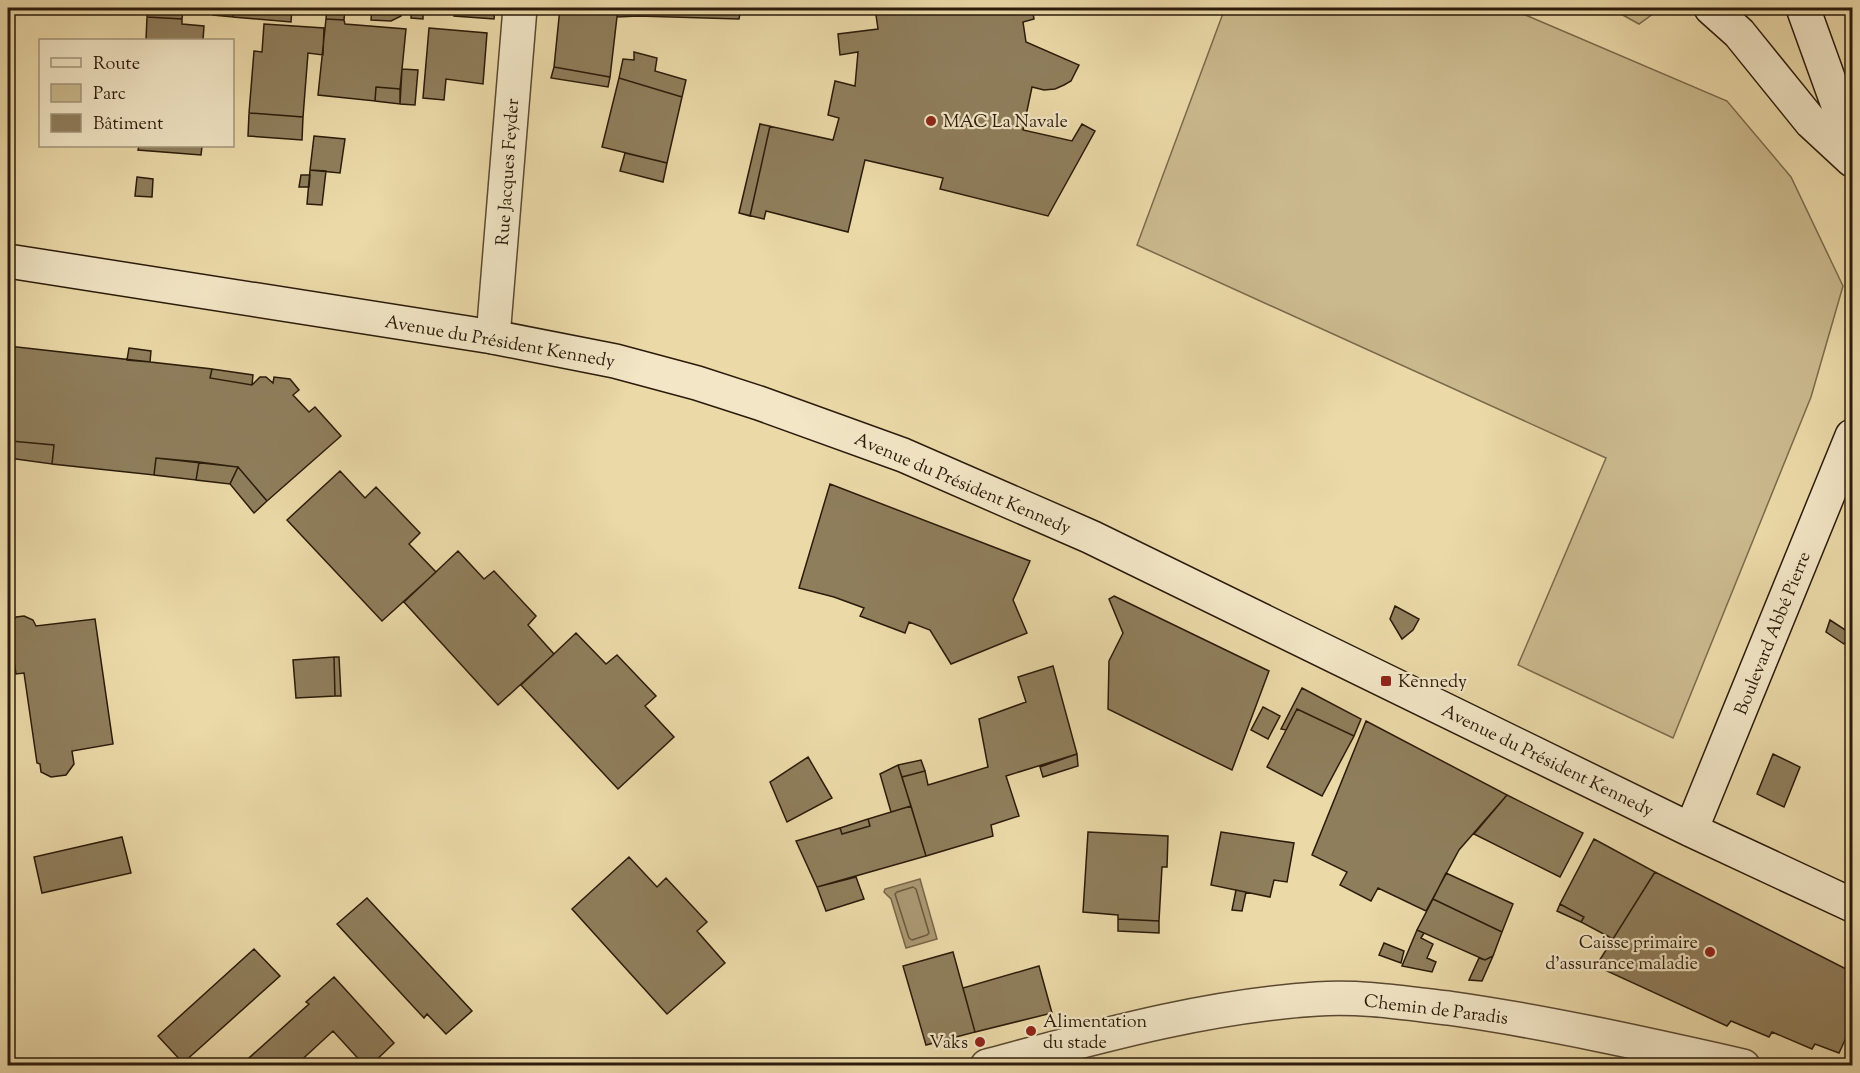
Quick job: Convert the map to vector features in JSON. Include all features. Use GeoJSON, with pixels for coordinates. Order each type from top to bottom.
{"type":"FeatureCollection","features":[{"type":"Feature","properties":{"kind":"main road","name":"Rue Jacques Feyder"},"geometry":{"type":"LineString","coordinates":[[493,337],[520,8]]}},
{"type":"Feature","properties":{"kind":"main road"},"geometry":{"type":"LineString","coordinates":[[1711,8],[1739,33],[1812,122],[1852,160]]}},
{"type":"Feature","properties":{"kind":"main road"},"geometry":{"type":"LineString","coordinates":[[1803,8],[1852,144]]}},
{"type":"Feature","properties":{"kind":"main road","name":"Avenue du Président Kennedy"},"geometry":{"type":"LineString","coordinates":[[8,261],[493,337],[615,361],[697,382],[903,454],[1091,537],[1691,830],[1852,905]]}},
{"type":"Feature","properties":{"kind":"main road","name":"Boulevard Abbé Pierre"},"geometry":{"type":"LineString","coordinates":[[1691,830],[1852,436]]}},
{"type":"Feature","properties":{"kind":"main road","name":"Chemin de Paradis"},"geometry":{"type":"LineString","coordinates":[[987,1065],[1054,1046],[1200,1013],[1318,999],[1389,1000],[1487,1014],[1743,1065]]}},
{"type":"Feature","properties":{"kind":"green space"},"geometry":{"type":"Polygon","coordinates":[[[1225,8],[1509,8],[1727,101],[1791,177],[1843,286],[1811,397],[1673,738],[1518,665],[1606,458],[1137,245],[1225,8]]]}},
{"type":"Feature","properties":{"kind":"green space"},"geometry":{"type":"Polygon","coordinates":[[[1610,8],[1661,8],[1639,24],[1610,8]]]}},
{"type":"Feature","properties":{"kind":"water"},"geometry":{"type":"Polygon","coordinates":[[[920,879],[937,939],[906,948],[891,899],[884,892],[885,889],[920,879]]]}},
{"type":"Feature","properties":{"kind":"building"},"geometry":{"type":"Polygon","coordinates":[[[148,8],[183,8],[182,19],[147,17],[148,8]]]}},
{"type":"Feature","properties":{"kind":"building"},"geometry":{"type":"Polygon","coordinates":[[[214,8],[234,8],[233,17],[213,15],[214,8]]]}},
{"type":"Feature","properties":{"kind":"building"},"geometry":{"type":"Polygon","coordinates":[[[234,8],[292,8],[291,22],[233,17],[234,8]]]}},
{"type":"Feature","properties":{"kind":"building"},"geometry":{"type":"Polygon","coordinates":[[[327,8],[345,8],[344,20],[326,19],[327,8]]]}},
{"type":"Feature","properties":{"kind":"building"},"geometry":{"type":"Polygon","coordinates":[[[372,8],[401,8],[401,16],[391,21],[371,20],[372,8]]]}},
{"type":"Feature","properties":{"kind":"building"},"geometry":{"type":"Polygon","coordinates":[[[412,8],[423,8],[423,19],[411,18],[412,8]]]}},
{"type":"Feature","properties":{"kind":"building"},"geometry":{"type":"Polygon","coordinates":[[[430,8],[495,8],[494,19],[454,16],[455,9],[430,8]]]}},
{"type":"Feature","properties":{"kind":"building"},"geometry":{"type":"Polygon","coordinates":[[[560,8],[618,8],[610,77],[554,67],[560,8]]]}},
{"type":"Feature","properties":{"kind":"building"},"geometry":{"type":"Polygon","coordinates":[[[618,8],[639,8],[638,16],[617,17],[618,8]]]}},
{"type":"Feature","properties":{"kind":"building"},"geometry":{"type":"Polygon","coordinates":[[[639,8],[741,8],[739,19],[638,16],[639,8]]]}},
{"type":"Feature","properties":{"kind":"building","name":"MAC La Navale"},"geometry":{"type":"Polygon","coordinates":[[[875,8],[1032,8],[1034,19],[1023,22],[1026,42],[1079,65],[1071,81],[1064,85],[1044,90],[1032,87],[1023,130],[1072,141],[1082,124],[1095,131],[1048,216],[940,189],[943,178],[865,160],[848,232],[766,211],[764,219],[739,213],[760,124],[833,140],[839,118],[828,115],[835,81],[855,86],[858,52],[840,55],[838,34],[878,29],[875,8]]]}},
{"type":"Feature","properties":{"kind":"building"},"geometry":{"type":"Polygon","coordinates":[[[147,17],[182,19],[182,24],[204,26],[203,39],[146,39],[147,17]]]}},
{"type":"Feature","properties":{"kind":"building"},"geometry":{"type":"Polygon","coordinates":[[[326,19],[344,20],[345,24],[406,29],[400,89],[376,87],[375,101],[318,95],[326,19]]]}},
{"type":"Feature","properties":{"kind":"building"},"geometry":{"type":"Polygon","coordinates":[[[264,24],[324,28],[323,55],[308,53],[303,117],[249,113],[254,51],[262,52],[264,24]]]}},
{"type":"Feature","properties":{"kind":"building"},"geometry":{"type":"Polygon","coordinates":[[[429,28],[487,33],[483,84],[446,79],[444,100],[423,98],[429,28]]]}},
{"type":"Feature","properties":{"kind":"building"},"geometry":{"type":"Polygon","coordinates":[[[634,52],[657,58],[655,71],[686,80],[682,97],[619,78],[623,59],[634,60],[634,52]]]}},
{"type":"Feature","properties":{"kind":"building"},"geometry":{"type":"Polygon","coordinates":[[[554,67],[610,77],[608,87],[551,78],[554,67]]]}},
{"type":"Feature","properties":{"kind":"building"},"geometry":{"type":"Polygon","coordinates":[[[402,69],[418,70],[415,105],[400,104],[402,69]]]}},
{"type":"Feature","properties":{"kind":"building"},"geometry":{"type":"Polygon","coordinates":[[[619,78],[682,97],[667,163],[602,147],[619,78]]]}},
{"type":"Feature","properties":{"kind":"building"},"geometry":{"type":"Polygon","coordinates":[[[376,87],[400,89],[400,104],[375,101],[376,87]]]}},
{"type":"Feature","properties":{"kind":"building"},"geometry":{"type":"Polygon","coordinates":[[[249,113],[303,117],[302,140],[248,136],[249,113]]]}},
{"type":"Feature","properties":{"kind":"building"},"geometry":{"type":"Polygon","coordinates":[[[760,124],[770,126],[750,216],[739,213],[760,124]]]}},
{"type":"Feature","properties":{"kind":"building"},"geometry":{"type":"Polygon","coordinates":[[[314,136],[345,139],[340,173],[310,170],[314,136]]]}},
{"type":"Feature","properties":{"kind":"building"},"geometry":{"type":"Polygon","coordinates":[[[139,147],[202,147],[201,155],[138,150],[139,147]]]}},
{"type":"Feature","properties":{"kind":"building"},"geometry":{"type":"Polygon","coordinates":[[[625,153],[667,163],[663,182],[620,171],[625,153]]]}},
{"type":"Feature","properties":{"kind":"building"},"geometry":{"type":"Polygon","coordinates":[[[310,170],[326,171],[322,205],[307,204],[310,170]]]}},
{"type":"Feature","properties":{"kind":"building"},"geometry":{"type":"Polygon","coordinates":[[[301,175],[310,175],[309,187],[299,187],[301,175]]]}},
{"type":"Feature","properties":{"kind":"building"},"geometry":{"type":"Polygon","coordinates":[[[137,177],[153,179],[152,197],[135,196],[137,177]]]}},
{"type":"Feature","properties":{"kind":"building"},"geometry":{"type":"Polygon","coordinates":[[[8,346],[212,369],[210,378],[252,385],[260,377],[266,377],[273,383],[274,377],[290,379],[299,390],[293,395],[309,412],[315,407],[341,436],[267,501],[238,467],[156,458],[154,475],[52,464],[54,445],[11,441],[11,445],[8,444],[8,346]]]}},
{"type":"Feature","properties":{"kind":"building"},"geometry":{"type":"Polygon","coordinates":[[[129,348],[151,351],[150,362],[127,360],[129,348]]]}},
{"type":"Feature","properties":{"kind":"building"},"geometry":{"type":"Polygon","coordinates":[[[212,369],[253,375],[252,385],[210,378],[212,369]]]}},
{"type":"Feature","properties":{"kind":"building"},"geometry":{"type":"Polygon","coordinates":[[[11,441],[54,445],[52,464],[9,458],[11,441]]]}},
{"type":"Feature","properties":{"kind":"building"},"geometry":{"type":"Polygon","coordinates":[[[156,458],[199,462],[196,480],[154,475],[156,458]]]}},
{"type":"Feature","properties":{"kind":"building"},"geometry":{"type":"Polygon","coordinates":[[[199,462],[238,467],[230,484],[196,480],[199,462]]]}},
{"type":"Feature","properties":{"kind":"building"},"geometry":{"type":"Polygon","coordinates":[[[238,467],[267,501],[254,513],[230,484],[238,467]]]}},
{"type":"Feature","properties":{"kind":"building"},"geometry":{"type":"Polygon","coordinates":[[[340,471],[365,498],[376,487],[420,533],[409,544],[436,572],[382,621],[287,520],[340,471]]]}},
{"type":"Feature","properties":{"kind":"building"},"geometry":{"type":"Polygon","coordinates":[[[830,484],[1030,561],[1013,600],[1027,633],[951,664],[930,630],[909,622],[905,633],[860,616],[864,608],[799,588],[830,484]]]}},
{"type":"Feature","properties":{"kind":"building"},"geometry":{"type":"Polygon","coordinates":[[[458,551],[484,579],[494,571],[536,616],[528,625],[554,654],[498,705],[404,602],[458,551]]]}},
{"type":"Feature","properties":{"kind":"building"},"geometry":{"type":"Polygon","coordinates":[[[1114,596],[1269,671],[1232,770],[1108,709],[1109,661],[1123,633],[1109,599],[1114,596]]]}},
{"type":"Feature","properties":{"kind":"building"},"geometry":{"type":"Polygon","coordinates":[[[1395,606],[1419,619],[1413,630],[1402,639],[1390,619],[1395,606]]]}},
{"type":"Feature","properties":{"kind":"building"},"geometry":{"type":"Polygon","coordinates":[[[24,616],[33,620],[36,626],[95,619],[113,744],[72,751],[74,764],[66,775],[51,777],[41,772],[40,764],[37,763],[24,673],[16,674],[9,630],[16,617],[24,616]]]}},
{"type":"Feature","properties":{"kind":"building"},"geometry":{"type":"Polygon","coordinates":[[[1830,620],[1850,633],[1844,644],[1826,632],[1830,620]]]}},
{"type":"Feature","properties":{"kind":"building"},"geometry":{"type":"Polygon","coordinates":[[[576,633],[606,664],[617,655],[656,696],[645,706],[674,737],[618,789],[521,685],[576,633]]]}},
{"type":"Feature","properties":{"kind":"building"},"geometry":{"type":"Polygon","coordinates":[[[334,657],[339,657],[341,696],[335,696],[334,657]]]}},
{"type":"Feature","properties":{"kind":"building"},"geometry":{"type":"Polygon","coordinates":[[[334,657],[335,696],[296,698],[293,660],[334,657]]]}},
{"type":"Feature","properties":{"kind":"building"},"geometry":{"type":"Polygon","coordinates":[[[1053,666],[1077,754],[1006,776],[1019,816],[991,825],[993,836],[926,856],[902,777],[925,771],[928,785],[988,767],[979,719],[1026,702],[1018,677],[1053,666]]]}},
{"type":"Feature","properties":{"kind":"building"},"geometry":{"type":"Polygon","coordinates":[[[1302,688],[1361,719],[1354,736],[1297,709],[1286,730],[1281,729],[1302,688]]]}},
{"type":"Feature","properties":{"kind":"building"},"geometry":{"type":"Polygon","coordinates":[[[1263,707],[1280,716],[1268,739],[1251,730],[1263,707]]]}},
{"type":"Feature","properties":{"kind":"building"},"geometry":{"type":"Polygon","coordinates":[[[1297,709],[1354,736],[1322,796],[1267,767],[1297,709]]]}},
{"type":"Feature","properties":{"kind":"building"},"geometry":{"type":"Polygon","coordinates":[[[1366,721],[1507,795],[1459,850],[1426,911],[1378,888],[1371,901],[1340,885],[1347,872],[1312,855],[1366,721]]]}},
{"type":"Feature","properties":{"kind":"building"},"geometry":{"type":"Polygon","coordinates":[[[1077,754],[1078,766],[1043,777],[1040,767],[1077,754]]]}},
{"type":"Feature","properties":{"kind":"building"},"geometry":{"type":"Polygon","coordinates":[[[1773,754],[1800,767],[1784,807],[1757,794],[1773,754]]]}},
{"type":"Feature","properties":{"kind":"building"},"geometry":{"type":"Polygon","coordinates":[[[808,757],[832,798],[787,822],[770,782],[808,757]]]}},
{"type":"Feature","properties":{"kind":"building"},"geometry":{"type":"Polygon","coordinates":[[[921,760],[925,771],[902,777],[898,765],[921,760]]]}},
{"type":"Feature","properties":{"kind":"building"},"geometry":{"type":"Polygon","coordinates":[[[898,765],[911,806],[891,812],[880,774],[898,765]]]}},
{"type":"Feature","properties":{"kind":"building"},"geometry":{"type":"Polygon","coordinates":[[[1507,795],[1583,833],[1560,877],[1474,834],[1507,795]]]}},
{"type":"Feature","properties":{"kind":"building"},"geometry":{"type":"Polygon","coordinates":[[[911,806],[926,856],[817,887],[796,841],[840,828],[842,834],[870,826],[868,819],[911,806]]]}},
{"type":"Feature","properties":{"kind":"building"},"geometry":{"type":"Polygon","coordinates":[[[868,819],[870,826],[842,834],[840,828],[868,819]]]}},
{"type":"Feature","properties":{"kind":"building"},"geometry":{"type":"Polygon","coordinates":[[[1088,832],[1168,836],[1167,867],[1162,867],[1159,921],[1118,919],[1118,915],[1083,912],[1088,832]]]}},
{"type":"Feature","properties":{"kind":"building"},"geometry":{"type":"Polygon","coordinates":[[[1221,832],[1294,843],[1287,882],[1274,880],[1270,897],[1211,885],[1221,832]]]}},
{"type":"Feature","properties":{"kind":"building"},"geometry":{"type":"Polygon","coordinates":[[[122,837],[131,873],[42,893],[34,857],[122,837]]]}},
{"type":"Feature","properties":{"kind":"building"},"geometry":{"type":"Polygon","coordinates":[[[1594,839],[1655,872],[1613,939],[1581,922],[1584,917],[1560,904],[1594,839]]]}},
{"type":"Feature","properties":{"kind":"building"},"geometry":{"type":"Polygon","coordinates":[[[629,857],[657,887],[666,878],[707,922],[697,931],[725,963],[667,1014],[572,909],[629,857]]]}},
{"type":"Feature","properties":{"kind":"building","name":"Caisse primaire d'assurance maladie"},"geometry":{"type":"Polygon","coordinates":[[[1655,872],[1852,972],[1852,1030],[1850,1029],[1839,1053],[1815,1044],[1812,1049],[1772,1032],[1769,1037],[1731,1021],[1727,1026],[1596,966],[1655,872]]]}},
{"type":"Feature","properties":{"kind":"building"},"geometry":{"type":"Polygon","coordinates":[[[1446,873],[1513,904],[1502,932],[1433,899],[1446,873]]]}},
{"type":"Feature","properties":{"kind":"building"},"geometry":{"type":"Polygon","coordinates":[[[856,877],[864,899],[826,911],[817,887],[856,877]]]}},
{"type":"Feature","properties":{"kind":"building"},"geometry":{"type":"Polygon","coordinates":[[[1236,890],[1246,892],[1242,911],[1232,910],[1236,890]]]}},
{"type":"Feature","properties":{"kind":"building"},"geometry":{"type":"Polygon","coordinates":[[[367,898],[472,1011],[446,1034],[427,1014],[424,1018],[337,924],[367,898]]]}},
{"type":"Feature","properties":{"kind":"building"},"geometry":{"type":"Polygon","coordinates":[[[1433,899],[1502,932],[1493,956],[1485,960],[1417,930],[1433,899]]]}},
{"type":"Feature","properties":{"kind":"building"},"geometry":{"type":"Polygon","coordinates":[[[1560,904],[1584,917],[1581,922],[1557,911],[1560,904]]]}},
{"type":"Feature","properties":{"kind":"building"},"geometry":{"type":"Polygon","coordinates":[[[1118,919],[1159,921],[1159,933],[1118,931],[1118,919]]]}},
{"type":"Feature","properties":{"kind":"building"},"geometry":{"type":"Polygon","coordinates":[[[1417,930],[1424,933],[1421,938],[1433,944],[1427,958],[1436,962],[1432,972],[1402,966],[1417,930]]]}},
{"type":"Feature","properties":{"kind":"building"},"geometry":{"type":"Polygon","coordinates":[[[1384,943],[1404,951],[1401,963],[1379,955],[1384,943]]]}},
{"type":"Feature","properties":{"kind":"building"},"geometry":{"type":"Polygon","coordinates":[[[254,949],[280,976],[183,1063],[158,1036],[254,949]]]}},
{"type":"Feature","properties":{"kind":"building"},"geometry":{"type":"Polygon","coordinates":[[[953,952],[975,1032],[926,1045],[903,966],[953,952]]]}},
{"type":"Feature","properties":{"kind":"building"},"geometry":{"type":"Polygon","coordinates":[[[1493,956],[1482,981],[1469,980],[1479,958],[1485,960],[1493,956]]]}},
{"type":"Feature","properties":{"kind":"building"},"geometry":{"type":"Polygon","coordinates":[[[1039,966],[1052,1013],[975,1032],[963,988],[1039,966]]]}},
{"type":"Feature","properties":{"kind":"building"},"geometry":{"type":"Polygon","coordinates":[[[334,977],[394,1043],[370,1066],[365,1066],[333,1031],[295,1066],[240,1066],[309,1004],[306,1002],[334,977]]]}},
{"type":"Feature","properties":{"kind":"place","name":"MAC La Navale"},"geometry":{"type":"Point","coordinates":[931,121]}},
{"type":"Feature","properties":{"kind":"place","name":"Kennedy"},"geometry":{"type":"Point","coordinates":[1386,681]}},
{"type":"Feature","properties":{"kind":"place","name":"Caisse primaire d'assurance maladie"},"geometry":{"type":"Point","coordinates":[1710,952]}},
{"type":"Feature","properties":{"kind":"place","name":"Alimentation du stade"},"geometry":{"type":"Point","coordinates":[1031,1031]}},
{"type":"Feature","properties":{"kind":"place","name":"Vaks"},"geometry":{"type":"Point","coordinates":[980,1042]}}]}
